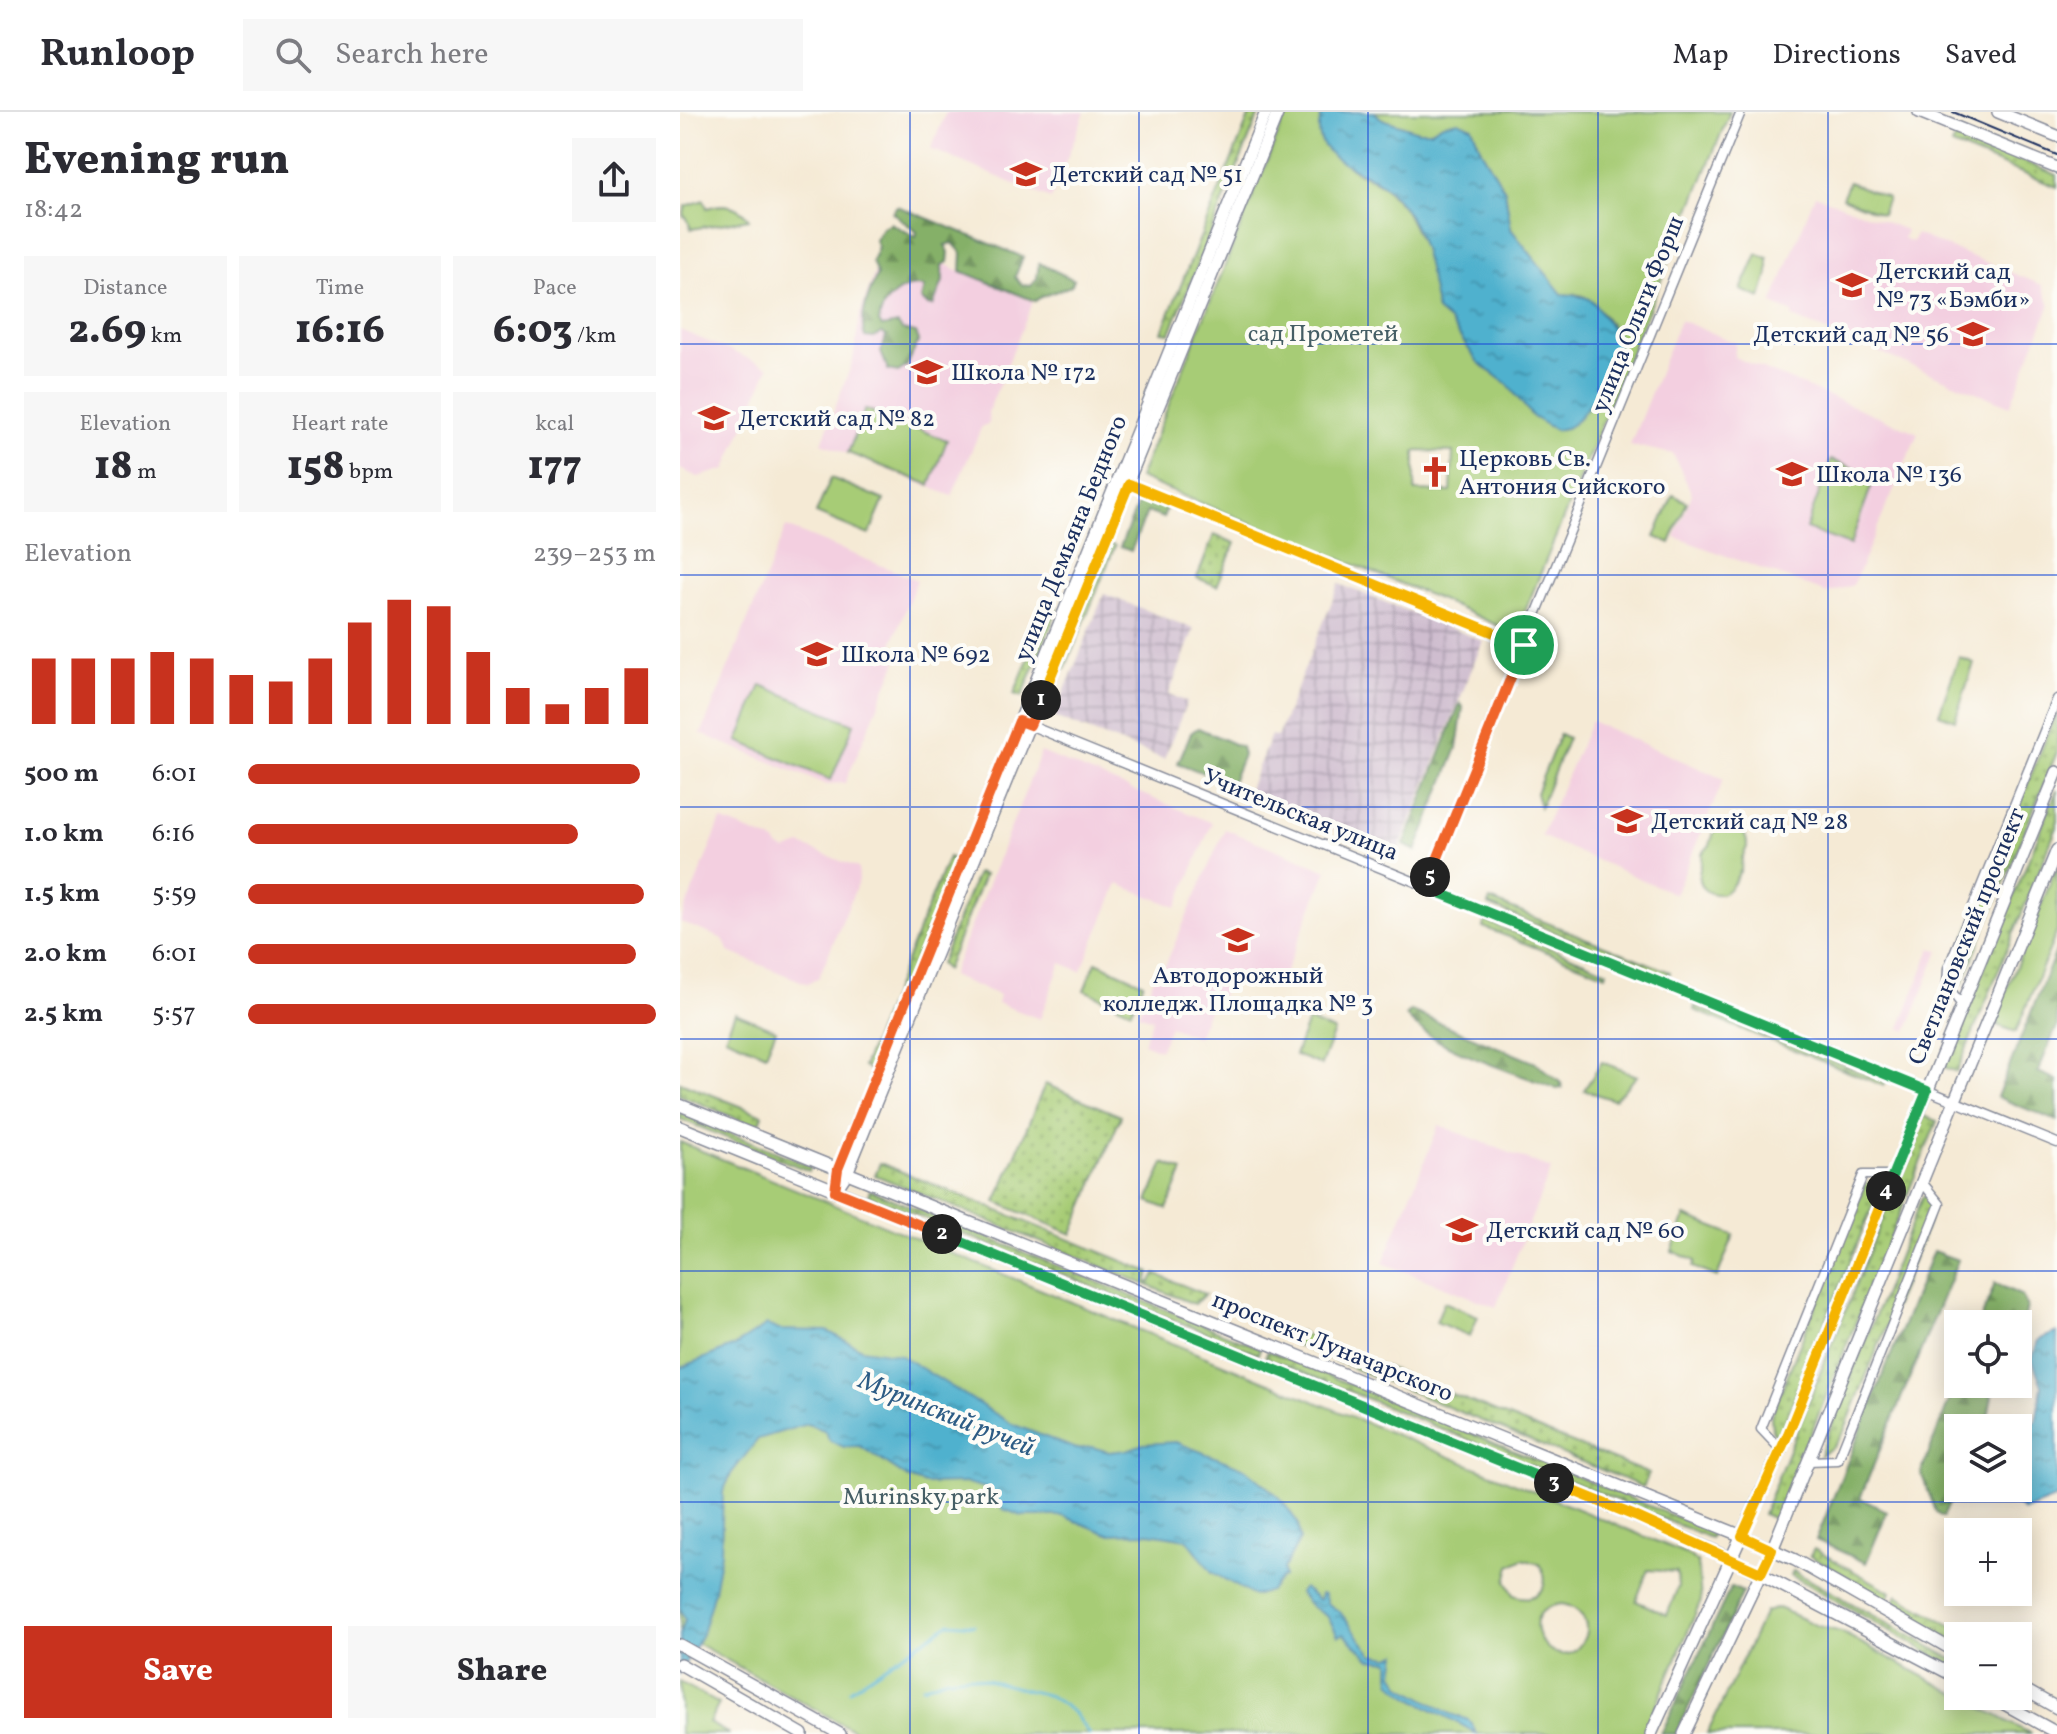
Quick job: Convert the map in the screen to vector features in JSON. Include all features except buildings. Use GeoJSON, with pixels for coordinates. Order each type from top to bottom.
{"type":"FeatureCollection","features":[{"type":"Feature","properties":{"kind":"main road","name":"улица Демьяна Бедного"},"geometry":{"type":"LineString","coordinates":[[1123,482],[1266,112]]}},
{"type":"Feature","properties":{"kind":"main road","name":"улица Демьяна Бедного"},"geometry":{"type":"LineString","coordinates":[[835,1191],[1123,482],[1278,112]]}},
{"type":"Feature","properties":{"kind":"main road"},"geometry":{"type":"LineString","coordinates":[[1919,112],[2057,168]]}},
{"type":"Feature","properties":{"kind":"main road"},"geometry":{"type":"LineString","coordinates":[[1998,112],[2057,136]]}},
{"type":"Feature","properties":{"kind":"main road","name":"Светлановский проспект"},"geometry":{"type":"LineString","coordinates":[[1651,1734],[1781,1450],[2057,772]]}},
{"type":"Feature","properties":{"kind":"main road","name":"Светлановский проспект"},"geometry":{"type":"LineString","coordinates":[[1684,1734],[1772,1550],[2057,850]]}},
{"type":"Feature","properties":{"kind":"main road","name":"проспект Луначарского"},"geometry":{"type":"LineString","coordinates":[[680,1105],[1742,1536],[1944,1645]]}},
{"type":"Feature","properties":{"kind":"main road","name":"проспект Луначарского"},"geometry":{"type":"LineString","coordinates":[[680,1127],[1635,1516],[1761,1573],[1944,1671]]}},
{"type":"Feature","properties":{"kind":"main road"},"geometry":{"type":"LineString","coordinates":[[680,1645],[840,1734]]}},
{"type":"Feature","properties":{"kind":"main road"},"geometry":{"type":"LineString","coordinates":[[680,1664],[802,1734]]}},
{"type":"Feature","properties":{"kind":"main road"},"geometry":{"type":"LineString","coordinates":[[2032,1694],[2057,1708]]}},
{"type":"Feature","properties":{"kind":"main road"},"geometry":{"type":"LineString","coordinates":[[2015,1710],[2057,1733]]}},
{"type":"Feature","properties":{"kind":"street","name":"улица Ольги Форш"},"geometry":{"type":"LineString","coordinates":[[1425,887],[1741,112]]}},
{"type":"Feature","properties":{"kind":"street"},"geometry":{"type":"LineString","coordinates":[[1123,482],[1524,645]]}},
{"type":"Feature","properties":{"kind":"street"},"geometry":{"type":"LineString","coordinates":[[1962,1005],[1947,986],[1948,968],[2057,699]]}},
{"type":"Feature","properties":{"kind":"street","name":"Учительская улица"},"geometry":{"type":"LineString","coordinates":[[1025,723],[2057,1143]]}},
{"type":"Feature","properties":{"kind":"street"},"geometry":{"type":"LineString","coordinates":[[1781,1450],[1761,1429],[1863,1175],[1893,1175]]}},
{"type":"Feature","properties":{"kind":"street"},"geometry":{"type":"LineString","coordinates":[[1808,1461],[1838,1460],[1940,1204],[1921,1181]]}},
{"type":"Feature","properties":{"kind":"shaded area","name":"Детский сад № 51"},"geometry":{"type":"Polygon","coordinates":[[[946,112],[1085,112],[1051,199],[931,149],[946,112]]]}},
{"type":"Feature","properties":{"kind":"shaded area"},"geometry":{"type":"Polygon","coordinates":[[[1815,195],[1906,230],[1903,238],[1912,242],[1916,234],[2042,285],[2050,305],[2010,406],[1792,317],[1793,313],[1772,304],[1815,195]]]}},
{"type":"Feature","properties":{"kind":"shaded area","name":"Школа № 172"},"geometry":{"type":"Polygon","coordinates":[[[916,252],[1033,302],[988,412],[989,424],[982,426],[952,496],[822,443],[853,360],[860,314],[877,266],[916,252]]]}},
{"type":"Feature","properties":{"kind":"shaded area","name":"Школа № 136"},"geometry":{"type":"Polygon","coordinates":[[[1680,320],[1736,343],[1734,357],[1918,433],[1853,585],[1827,593],[1675,537],[1692,494],[1673,454],[1630,445],[1680,320]]]}},
{"type":"Feature","properties":{"kind":"shaded area","name":"Детский сад № 82"},"geometry":{"type":"Polygon","coordinates":[[[680,330],[769,367],[726,469],[698,477],[680,469],[680,330]]]}},
{"type":"Feature","properties":{"kind":"shaded area","name":"Школа № 692"},"geometry":{"type":"Polygon","coordinates":[[[786,527],[917,580],[893,641],[894,648],[901,652],[845,783],[825,784],[701,734],[786,527]]]}},
{"type":"Feature","properties":{"kind":"shaded area"},"geometry":{"type":"Polygon","coordinates":[[[1339,584],[1483,641],[1397,855],[1247,794],[1271,735],[1277,737],[1339,584]]]}},
{"type":"Feature","properties":{"kind":"shaded area"},"geometry":{"type":"Polygon","coordinates":[[[1104,594],[1194,629],[1169,694],[1187,702],[1164,759],[1054,717],[1104,594]]]}},
{"type":"Feature","properties":{"kind":"shaded area","name":"Детский сад № 28"},"geometry":{"type":"Polygon","coordinates":[[[1591,721],[1724,779],[1675,894],[1541,836],[1591,721]]]}},
{"type":"Feature","properties":{"kind":"shaded area"},"geometry":{"type":"Polygon","coordinates":[[[1041,752],[1212,823],[1177,907],[1118,884],[1081,971],[1061,963],[1040,1019],[997,1003],[999,995],[951,976],[1041,752]]]}},
{"type":"Feature","properties":{"kind":"shaded area"},"geometry":{"type":"Polygon","coordinates":[[[721,820],[776,842],[778,847],[786,850],[801,845],[858,868],[859,880],[819,977],[808,984],[729,952],[723,939],[680,922],[721,820]]]}},
{"type":"Feature","properties":{"kind":"shaded area","name":"Автодорожный колледж. Площадка № 3"},"geometry":{"type":"Polygon","coordinates":[[[1225,829],[1327,870],[1278,990],[1251,979],[1239,980],[1236,986],[1227,982],[1217,1008],[1210,1005],[1197,1037],[1170,1026],[1160,1050],[1143,1043],[1153,1019],[1138,1014],[1153,980],[1164,968],[1225,829]]]}},
{"type":"Feature","properties":{"kind":"shaded area"},"geometry":{"type":"Polygon","coordinates":[[[1931,948],[1939,951],[1907,1031],[1900,1028],[1931,948]]]}},
{"type":"Feature","properties":{"kind":"shaded area","name":"Детский сад № 60"},"geometry":{"type":"Polygon","coordinates":[[[1439,1125],[1551,1169],[1496,1307],[1383,1263],[1439,1125]]]}},
{"type":"Feature","properties":{"kind":"green space"},"geometry":{"type":"Polygon","coordinates":[[[1251,112],[1260,112],[1170,333],[1162,332],[1251,112]]]}},
{"type":"Feature","properties":{"kind":"green space","name":"сад Прометей"},"geometry":{"type":"Polygon","coordinates":[[[1287,112],[1323,112],[1319,127],[1321,141],[1356,172],[1382,184],[1404,208],[1427,254],[1437,311],[1449,321],[1478,362],[1508,385],[1533,417],[1589,405],[1615,357],[1618,343],[1614,331],[1592,302],[1579,295],[1562,295],[1511,229],[1505,191],[1481,150],[1472,127],[1443,124],[1431,131],[1418,131],[1382,119],[1374,112],[1730,112],[1519,626],[1506,620],[1503,628],[1139,478],[1287,112]],[[1415,451],[1415,491],[1451,492],[1453,452],[1415,451]]]}},
{"type":"Feature","properties":{"kind":"green space"},"geometry":{"type":"Polygon","coordinates":[[[1956,134],[2057,175],[2057,187],[1952,145],[1956,134]]]}},
{"type":"Feature","properties":{"kind":"green space"},"geometry":{"type":"Polygon","coordinates":[[[1849,182],[1888,198],[1882,214],[1842,198],[1849,182]]]}},
{"type":"Feature","properties":{"kind":"green space"},"geometry":{"type":"Polygon","coordinates":[[[704,200],[707,208],[730,206],[749,219],[691,229],[683,216],[686,206],[704,200]]]}},
{"type":"Feature","properties":{"kind":"green space"},"geometry":{"type":"Polygon","coordinates":[[[897,206],[1023,257],[1015,277],[1022,285],[1031,286],[1037,278],[1039,263],[1074,280],[1071,286],[1035,301],[961,271],[962,253],[953,243],[945,245],[949,252],[948,262],[942,265],[943,281],[933,306],[921,299],[924,287],[916,286],[894,295],[884,307],[879,322],[882,327],[898,324],[902,330],[916,333],[919,340],[907,366],[898,372],[888,370],[881,352],[886,336],[882,333],[874,338],[865,337],[863,322],[865,306],[877,275],[872,261],[878,247],[875,240],[882,228],[890,223],[916,237],[917,232],[892,212],[897,206]]]}},
{"type":"Feature","properties":{"kind":"green space"},"geometry":{"type":"Polygon","coordinates":[[[1757,254],[1768,258],[1768,274],[1761,298],[1741,290],[1757,254]]]}},
{"type":"Feature","properties":{"kind":"green space"},"geometry":{"type":"Polygon","coordinates":[[[865,409],[947,440],[930,485],[848,453],[865,409]]]}},
{"type":"Feature","properties":{"kind":"green space"},"geometry":{"type":"Polygon","coordinates":[[[1831,460],[1875,476],[1850,545],[1806,529],[1831,460]]]}},
{"type":"Feature","properties":{"kind":"green space"},"geometry":{"type":"Polygon","coordinates":[[[831,478],[884,500],[869,535],[816,513],[831,478]]]}},
{"type":"Feature","properties":{"kind":"green space"},"geometry":{"type":"Polygon","coordinates":[[[1142,494],[1168,505],[1163,518],[1147,512],[1131,551],[1120,547],[1142,494]]]}},
{"type":"Feature","properties":{"kind":"green space"},"geometry":{"type":"Polygon","coordinates":[[[1673,495],[1687,502],[1670,543],[1655,537],[1673,495]]]}},
{"type":"Feature","properties":{"kind":"green space"},"geometry":{"type":"Polygon","coordinates":[[[1214,535],[1235,543],[1217,586],[1197,578],[1214,535]]]}},
{"type":"Feature","properties":{"kind":"green space"},"geometry":{"type":"Polygon","coordinates":[[[1110,544],[1115,546],[1065,669],[1060,667],[1110,544]]]}},
{"type":"Feature","properties":{"kind":"green space"},"geometry":{"type":"Polygon","coordinates":[[[1050,605],[1058,608],[1022,697],[1014,694],[1050,605]]]}},
{"type":"Feature","properties":{"kind":"green space"},"geometry":{"type":"Polygon","coordinates":[[[1959,657],[1974,663],[1955,720],[1939,714],[1959,657]]]}},
{"type":"Feature","properties":{"kind":"green space"},"geometry":{"type":"Polygon","coordinates":[[[761,685],[854,724],[831,780],[738,741],[761,685]]]}},
{"type":"Feature","properties":{"kind":"green space"},"geometry":{"type":"Polygon","coordinates":[[[1460,703],[1463,707],[1457,748],[1416,851],[1404,845],[1460,703]]]}},
{"type":"Feature","properties":{"kind":"green space"},"geometry":{"type":"Polygon","coordinates":[[[2057,711],[2057,752],[1963,983],[1957,985],[1952,980],[1953,969],[2057,711]]]}},
{"type":"Feature","properties":{"kind":"green space"},"geometry":{"type":"Polygon","coordinates":[[[1198,728],[1241,747],[1243,755],[1231,784],[1178,763],[1191,733],[1198,728]]]}},
{"type":"Feature","properties":{"kind":"green space"},"geometry":{"type":"Polygon","coordinates":[[[1560,734],[1568,738],[1540,807],[1536,793],[1560,734]]]}},
{"type":"Feature","properties":{"kind":"green space"},"geometry":{"type":"Polygon","coordinates":[[[2057,790],[2057,827],[1957,1072],[1944,1067],[2057,790]]]}},
{"type":"Feature","properties":{"kind":"green space"},"geometry":{"type":"Polygon","coordinates":[[[1727,826],[1736,827],[1742,832],[1747,847],[1733,885],[1723,893],[1713,894],[1704,889],[1699,880],[1702,854],[1710,845],[1714,832],[1727,826]]]}},
{"type":"Feature","properties":{"kind":"green space"},"geometry":{"type":"Polygon","coordinates":[[[948,857],[956,860],[870,1070],[863,1067],[948,857]]]}},
{"type":"Feature","properties":{"kind":"green space"},"geometry":{"type":"Polygon","coordinates":[[[2057,866],[2057,931],[2016,1032],[1997,1025],[2002,1001],[2057,866]]]}},
{"type":"Feature","properties":{"kind":"green space"},"geometry":{"type":"Polygon","coordinates":[[[977,873],[984,875],[946,970],[940,964],[977,873]]]}},
{"type":"Feature","properties":{"kind":"green space"},"geometry":{"type":"Polygon","coordinates":[[[1490,900],[1670,972],[1668,978],[1488,905],[1490,900]]]}},
{"type":"Feature","properties":{"kind":"green space"},"geometry":{"type":"Polygon","coordinates":[[[1485,921],[1607,971],[1606,975],[1483,927],[1485,921]]]}},
{"type":"Feature","properties":{"kind":"green space"},"geometry":{"type":"Polygon","coordinates":[[[2057,948],[2057,1026],[2038,1072],[2057,1080],[2057,1121],[1997,1097],[2057,948]]]}},
{"type":"Feature","properties":{"kind":"green space"},"geometry":{"type":"Polygon","coordinates":[[[1096,962],[1143,983],[1131,1011],[1084,990],[1096,962]]]}},
{"type":"Feature","properties":{"kind":"green space"},"geometry":{"type":"Polygon","coordinates":[[[1695,1006],[1885,1082],[1884,1086],[1694,1010],[1695,1006]]]}},
{"type":"Feature","properties":{"kind":"green space"},"geometry":{"type":"Polygon","coordinates":[[[1411,1011],[1536,1063],[1561,1083],[1562,1088],[1557,1089],[1455,1050],[1419,1028],[1406,1016],[1411,1011]]]}},
{"type":"Feature","properties":{"kind":"green space"},"geometry":{"type":"Polygon","coordinates":[[[735,1013],[776,1030],[766,1054],[725,1037],[735,1013]]]}},
{"type":"Feature","properties":{"kind":"green space"},"geometry":{"type":"Polygon","coordinates":[[[1308,1021],[1334,1031],[1321,1065],[1295,1055],[1308,1021]]]}},
{"type":"Feature","properties":{"kind":"green space"},"geometry":{"type":"Polygon","coordinates":[[[1602,1062],[1637,1076],[1614,1100],[1584,1090],[1602,1062]]]}},
{"type":"Feature","properties":{"kind":"green space"},"geometry":{"type":"Polygon","coordinates":[[[680,1082],[763,1115],[760,1123],[745,1122],[680,1095],[680,1082]]]}},
{"type":"Feature","properties":{"kind":"green space"},"geometry":{"type":"Polygon","coordinates":[[[1045,1084],[1121,1116],[1072,1234],[996,1202],[1045,1084]]]}},
{"type":"Feature","properties":{"kind":"green space"},"geometry":{"type":"Polygon","coordinates":[[[680,1113],[811,1166],[809,1171],[680,1119],[680,1113]]]}},
{"type":"Feature","properties":{"kind":"green space"},"geometry":{"type":"Polygon","coordinates":[[[1924,1116],[1937,1121],[1776,1520],[1763,1514],[1924,1116]]]}},
{"type":"Feature","properties":{"kind":"green space","name":"Murinsky park"},"geometry":{"type":"Polygon","coordinates":[[[680,1142],[1685,1553],[1698,1562],[1701,1601],[1644,1734],[860,1734],[680,1634],[680,1142]],[[1523,1559],[1510,1566],[1506,1581],[1514,1595],[1530,1597],[1541,1591],[1545,1579],[1539,1564],[1523,1559]],[[1648,1570],[1636,1601],[1667,1615],[1678,1587],[1677,1572],[1648,1570]],[[1562,1604],[1546,1609],[1538,1619],[1537,1630],[1542,1641],[1550,1650],[1561,1654],[1572,1652],[1585,1635],[1583,1617],[1562,1604]]]}},
{"type":"Feature","properties":{"kind":"green space"},"geometry":{"type":"Polygon","coordinates":[[[880,1163],[1150,1272],[1146,1281],[1150,1283],[1155,1274],[1205,1294],[1194,1304],[875,1175],[880,1163]]]}},
{"type":"Feature","properties":{"kind":"green space"},"geometry":{"type":"Polygon","coordinates":[[[1164,1163],[1183,1171],[1167,1209],[1148,1201],[1164,1163]]]}},
{"type":"Feature","properties":{"kind":"green space"},"geometry":{"type":"Polygon","coordinates":[[[1878,1181],[1880,1188],[1780,1433],[1776,1435],[1772,1430],[1771,1416],[1864,1186],[1878,1181]]]}},
{"type":"Feature","properties":{"kind":"green space"},"geometry":{"type":"Polygon","coordinates":[[[870,1190],[1260,1348],[1258,1354],[868,1195],[870,1190]]]}},
{"type":"Feature","properties":{"kind":"green space"},"geometry":{"type":"Polygon","coordinates":[[[1926,1196],[1930,1207],[1928,1224],[1844,1431],[1833,1447],[1820,1455],[1922,1197],[1926,1196]]]}},
{"type":"Feature","properties":{"kind":"green space"},"geometry":{"type":"Polygon","coordinates":[[[1685,1216],[1734,1235],[1717,1277],[1693,1267],[1695,1261],[1672,1251],[1685,1216]]]}},
{"type":"Feature","properties":{"kind":"green space"},"geometry":{"type":"Polygon","coordinates":[[[1933,1251],[1958,1260],[1860,1498],[1887,1512],[1866,1563],[1816,1540],[1933,1251]]]}},
{"type":"Feature","properties":{"kind":"green space"},"geometry":{"type":"Polygon","coordinates":[[[1995,1283],[2022,1296],[2027,1307],[2026,1310],[1984,1310],[1995,1283]]]}},
{"type":"Feature","properties":{"kind":"green space"},"geometry":{"type":"Polygon","coordinates":[[[1444,1302],[1478,1316],[1470,1336],[1436,1322],[1444,1302]]]}},
{"type":"Feature","properties":{"kind":"green space"},"geometry":{"type":"Polygon","coordinates":[[[1299,1332],[1649,1474],[1643,1487],[1294,1344],[1299,1332]]]}},
{"type":"Feature","properties":{"kind":"green space"},"geometry":{"type":"Polygon","coordinates":[[[1268,1351],[1713,1532],[1710,1538],[1265,1357],[1268,1351]]]}},
{"type":"Feature","properties":{"kind":"green space"},"geometry":{"type":"Polygon","coordinates":[[[1950,1398],[1991,1398],[1989,1414],[1944,1414],[1944,1502],[1950,1502],[1943,1517],[1937,1514],[1921,1473],[1950,1398]]]}},
{"type":"Feature","properties":{"kind":"green space"},"geometry":{"type":"Polygon","coordinates":[[[1814,1549],[1891,1592],[1886,1603],[1864,1586],[1810,1556],[1814,1549]]]}},
{"type":"Feature","properties":{"kind":"green space"},"geometry":{"type":"Polygon","coordinates":[[[1793,1571],[1944,1654],[1944,1661],[1791,1575],[1793,1571]]]}},
{"type":"Feature","properties":{"kind":"green space"},"geometry":{"type":"Polygon","coordinates":[[[1731,1587],[1743,1592],[1676,1734],[1661,1734],[1731,1587]]]}},
{"type":"Feature","properties":{"kind":"green space"},"geometry":{"type":"Polygon","coordinates":[[[1897,1595],[1945,1622],[1944,1636],[1892,1607],[1897,1595]]]}},
{"type":"Feature","properties":{"kind":"green space"},"geometry":{"type":"Polygon","coordinates":[[[1778,1608],[1818,1626],[1841,1632],[1944,1687],[1944,1710],[1986,1710],[2031,1734],[1707,1734],[1765,1612],[1778,1608]]]}},
{"type":"Feature","properties":{"kind":"green space"},"geometry":{"type":"Polygon","coordinates":[[[680,1682],[719,1704],[709,1723],[729,1734],[680,1734],[680,1682]]]}},
{"type":"Feature","properties":{"kind":"water"},"geometry":{"type":"Polygon","coordinates":[[[1323,112],[1374,112],[1382,119],[1418,131],[1431,131],[1458,121],[1472,127],[1481,150],[1505,191],[1511,229],[1562,294],[1592,301],[1616,333],[1618,342],[1613,362],[1575,422],[1555,430],[1533,417],[1508,385],[1478,362],[1449,321],[1437,311],[1425,257],[1416,230],[1403,206],[1385,186],[1326,149],[1319,127],[1323,112]]]}},
{"type":"Feature","properties":{"kind":"water","name":"Муринский ручей"},"geometry":{"type":"Polygon","coordinates":[[[767,1325],[779,1330],[827,1331],[862,1349],[900,1355],[1012,1424],[1076,1449],[1092,1447],[1109,1452],[1143,1444],[1176,1442],[1246,1469],[1280,1498],[1298,1523],[1300,1539],[1283,1570],[1284,1577],[1270,1591],[1254,1596],[1212,1572],[1187,1539],[1149,1533],[1108,1534],[1063,1516],[1022,1516],[1003,1509],[989,1489],[967,1483],[925,1484],[908,1478],[860,1446],[844,1447],[830,1441],[824,1430],[807,1424],[758,1439],[731,1474],[723,1492],[721,1553],[714,1591],[702,1634],[680,1673],[680,1634],[685,1620],[680,1608],[680,1368],[734,1346],[767,1325]]]}},
{"type":"Feature","properties":{"kind":"water"},"geometry":{"type":"Polygon","coordinates":[[[2057,1332],[2057,1498],[2024,1511],[2013,1502],[2032,1502],[2032,1425],[2036,1421],[2042,1386],[2032,1359],[2038,1340],[2057,1332]]]}},
{"type":"Feature","properties":{"kind":"water"},"geometry":{"type":"Polygon","coordinates":[[[1303,1588],[1319,1600],[1324,1594],[1327,1603],[1340,1612],[1372,1654],[1390,1657],[1397,1654],[1394,1673],[1402,1686],[1451,1714],[1468,1720],[1476,1734],[1395,1686],[1390,1678],[1390,1661],[1370,1659],[1344,1634],[1338,1636],[1328,1617],[1299,1593],[1303,1588]]]}},
{"type":"Feature","properties":{"kind":"waterway"},"geometry":{"type":"LineString","coordinates":[[850,1690],[950,1623],[974,1625]]}},
{"type":"Feature","properties":{"kind":"waterway"},"geometry":{"type":"LineString","coordinates":[[922,1687],[947,1678],[971,1676],[1050,1696],[1073,1712],[1089,1734]]}},
{"type":"Feature","properties":{"kind":"tram line"},"geometry":{"type":"LineString","coordinates":[[1953,112],[2057,155]]}},
{"type":"Feature","properties":{"kind":"place","name":"Детский сад № 51"},"geometry":{"type":"Point","coordinates":[1026,174]}},
{"type":"Feature","properties":{"kind":"place","name":"Детский сад № 73 «Бэмби»"},"geometry":{"type":"Point","coordinates":[1852,285]}},
{"type":"Feature","properties":{"kind":"place","name":"Детский сад № 56"},"geometry":{"type":"Point","coordinates":[1973,334]}},
{"type":"Feature","properties":{"kind":"place","name":"Школа № 172"},"geometry":{"type":"Point","coordinates":[927,372]}},
{"type":"Feature","properties":{"kind":"place","name":"Детский сад № 82"},"geometry":{"type":"Point","coordinates":[714,418]}},
{"type":"Feature","properties":{"kind":"place","name":"Церковь Св. Антония Сийского"},"geometry":{"type":"Point","coordinates":[1435,472]}},
{"type":"Feature","properties":{"kind":"place","name":"Школа № 136"},"geometry":{"type":"Point","coordinates":[1792,474]}},
{"type":"Feature","properties":{"kind":"place","name":"Школа № 692"},"geometry":{"type":"Point","coordinates":[817,654]}},
{"type":"Feature","properties":{"kind":"place","name":"Детский сад № 28"},"geometry":{"type":"Point","coordinates":[1627,821]}},
{"type":"Feature","properties":{"kind":"place","name":"Автодорожный колледж. Площадка № 3"},"geometry":{"type":"Point","coordinates":[1238,940]}},
{"type":"Feature","properties":{"kind":"place","name":"Детский сад № 60"},"geometry":{"type":"Point","coordinates":[1462,1230]}},
{"type":"Feature","properties":{"kind":"route"},"geometry":{"type":"LineString","coordinates":[[1129,484],[1524,645],[1425,887],[1927,1091],[1788,1434],[1742,1536],[1772,1550],[1761,1573],[1635,1516],[835,1191],[838,1169],[847,1145],[1019,721],[1030,725],[1129,484]]}}]}
